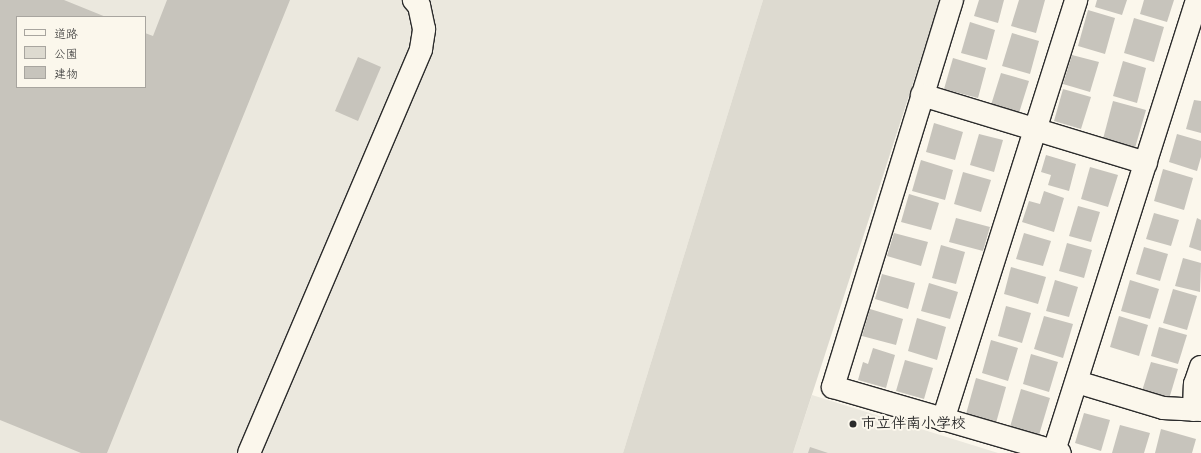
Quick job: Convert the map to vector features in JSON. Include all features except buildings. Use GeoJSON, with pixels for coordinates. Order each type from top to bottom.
{"type":"FeatureCollection","features":[{"type":"Feature","properties":{"kind":"street"},"geometry":{"type":"LineString","coordinates":[[249,453],[421,49],[424,29],[419,6],[414,0]]}},
{"type":"Feature","properties":{"kind":"street"},"geometry":{"type":"LineString","coordinates":[[952,0],[833,387],[1057,452],[1077,382],[1197,0]]}},
{"type":"Feature","properties":{"kind":"street"},"geometry":{"type":"LineString","coordinates":[[943,420],[1034,128],[1076,0]]}},
{"type":"Feature","properties":{"kind":"street"},"geometry":{"type":"LineString","coordinates":[[922,95],[1146,163]]}},
{"type":"Feature","properties":{"kind":"street"},"geometry":{"type":"LineString","coordinates":[[1077,382],[1163,408],[1197,410],[1196,384],[1201,367]]}},
{"type":"Feature","properties":{"kind":"shaded area"},"geometry":{"type":"Polygon","coordinates":[[[0,0],[763,0],[623,453],[0,453],[0,0]]]}},
{"type":"Feature","properties":{"kind":"shaded area","name":"市立伴南小学校"},"geometry":{"type":"Polygon","coordinates":[[[812,395],[998,453],[793,453],[812,395]]]}},
{"type":"Feature","properties":{"kind":"green space"},"geometry":{"type":"Polygon","coordinates":[[[763,0],[940,0],[793,453],[623,453],[763,0]]]}},
{"type":"Feature","properties":{"kind":"place","name":"市立伴南小学校"},"geometry":{"type":"Point","coordinates":[853,424]}}]}
